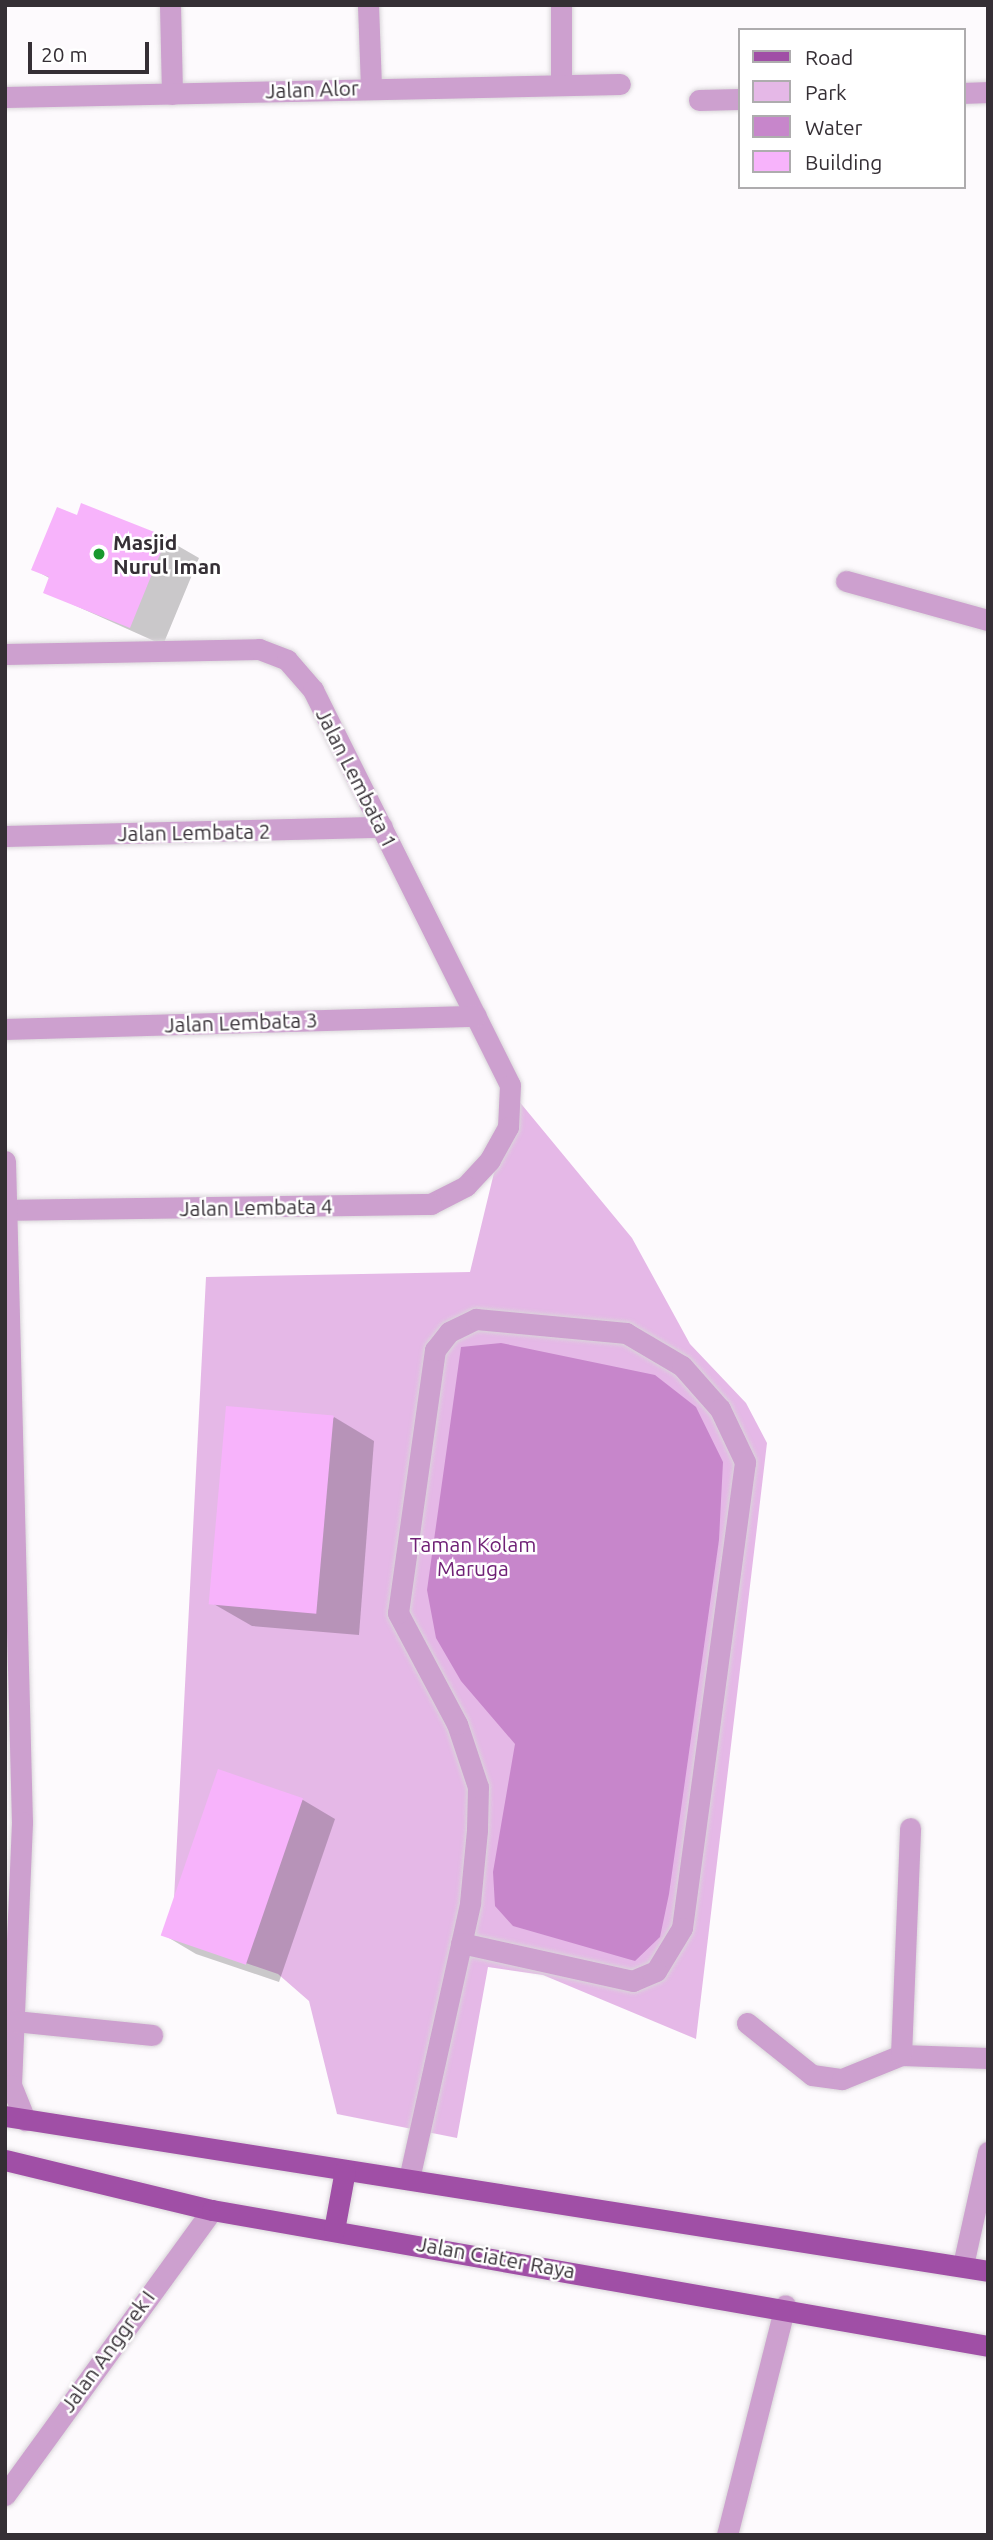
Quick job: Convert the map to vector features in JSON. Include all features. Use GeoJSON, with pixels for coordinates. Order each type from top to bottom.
{"type":"FeatureCollection","features":[{"type":"Feature","properties":{"kind":"main road"},"geometry":{"type":"LineString","coordinates":[[15,2118],[988,2271]]}},
{"type":"Feature","properties":{"kind":"main road","name":"Jalan Ciater Raya"},"geometry":{"type":"LineString","coordinates":[[5,2160],[212,2210],[785,2305],[988,2346]]}},
{"type":"Feature","properties":{"kind":"main road"},"geometry":{"type":"LineString","coordinates":[[334,2230],[345,2170]]}},
{"type":"Feature","properties":{"kind":"street"},"geometry":{"type":"LineString","coordinates":[[170,5],[172,94]]}},
{"type":"Feature","properties":{"kind":"street"},"geometry":{"type":"LineString","coordinates":[[368,5],[371,88]]}},
{"type":"Feature","properties":{"kind":"street"},"geometry":{"type":"LineString","coordinates":[[561,5],[561,84]]}},
{"type":"Feature","properties":{"kind":"street","name":"Jalan Alor"},"geometry":{"type":"LineString","coordinates":[[5,97],[620,84]]}},
{"type":"Feature","properties":{"kind":"street"},"geometry":{"type":"LineString","coordinates":[[965,93],[988,92]]}},
{"type":"Feature","properties":{"kind":"street"},"geometry":{"type":"LineString","coordinates":[[699,100],[738,99]]}},
{"type":"Feature","properties":{"kind":"street"},"geometry":{"type":"LineString","coordinates":[[845,581],[988,620]]}},
{"type":"Feature","properties":{"kind":"street","name":"Jalan Lembata 1"},"geometry":{"type":"LineString","coordinates":[[5,654],[258,649],[287,660],[313,690],[510,1085],[508,1127],[490,1160]]}},
{"type":"Feature","properties":{"kind":"street","name":"Jalan Lembata 2"},"geometry":{"type":"LineString","coordinates":[[5,836],[382,827]]}},
{"type":"Feature","properties":{"kind":"street","name":"Jalan Lembata 3"},"geometry":{"type":"LineString","coordinates":[[5,1029],[476,1016]]}},
{"type":"Feature","properties":{"kind":"street","name":"Jalan Lembata 4"},"geometry":{"type":"LineString","coordinates":[[6,1210],[431,1204],[466,1186],[490,1160]]}},
{"type":"Feature","properties":{"kind":"street"},"geometry":{"type":"LineString","coordinates":[[5,1161],[14,1822],[8,2020],[10,2085],[15,2118]]}},
{"type":"Feature","properties":{"kind":"street"},"geometry":{"type":"LineString","coordinates":[[409,2179],[461,1943],[478,1787],[457,1724],[398,1613],[435,1350],[449,1332],[477,1319],[626,1333],[682,1366],[720,1409],[745,1462],[682,1928],[656,1971],[633,1981],[461,1943]]}},
{"type":"Feature","properties":{"kind":"street"},"geometry":{"type":"LineString","coordinates":[[901,2055],[910,1828]]}},
{"type":"Feature","properties":{"kind":"street"},"geometry":{"type":"LineString","coordinates":[[8,2020],[152,2035]]}},
{"type":"Feature","properties":{"kind":"street"},"geometry":{"type":"LineString","coordinates":[[747,2023],[812,2076],[842,2080],[901,2055],[988,2058]]}},
{"type":"Feature","properties":{"kind":"street"},"geometry":{"type":"LineString","coordinates":[[963,2265],[988,2152]]}},
{"type":"Feature","properties":{"kind":"street","name":"Jalan Anggrek I"},"geometry":{"type":"LineString","coordinates":[[5,2495],[212,2210]]}},
{"type":"Feature","properties":{"kind":"street"},"geometry":{"type":"LineString","coordinates":[[727,2535],[785,2305]]}},
{"type":"Feature","properties":{"kind":"green space","name":"Taman Kolam Maruga"},"geometry":{"type":"Polygon","coordinates":[[[513,1094],[632,1238],[690,1344],[746,1403],[767,1443],[696,2039],[543,1975],[488,1967],[457,2138],[337,2114],[309,2001],[278,1974],[172,1938],[206,1277],[470,1272],[513,1094]]]}},
{"type":"Feature","properties":{"kind":"water"},"geometry":{"type":"Polygon","coordinates":[[[501,1343],[655,1375],[696,1407],[723,1462],[719,1540],[669,1894],[660,1937],[635,1961],[513,1926],[495,1906],[493,1872],[515,1744],[461,1681],[436,1638],[427,1590],[461,1347],[501,1343]]]}},
{"type":"Feature","properties":{"kind":"building","name":"Masjid Nurul Iman"},"geometry":{"type":"Polygon","coordinates":[[[81,503],[167,537],[130,628],[43,593],[49,577],[31,570],[57,507],[77,515],[81,503]]]}},
{"type":"Feature","properties":{"kind":"building"},"geometry":{"type":"Polygon","coordinates":[[[226,1406],[334,1415],[316,1614],[209,1604],[226,1406]]]}},
{"type":"Feature","properties":{"kind":"building"},"geometry":{"type":"Polygon","coordinates":[[[218,1769],[303,1798],[246,1965],[161,1935],[218,1769]]]}},
{"type":"Feature","properties":{"kind":"place","name":"Masjid Nurul Iman"},"geometry":{"type":"Point","coordinates":[99,554]}}]}
